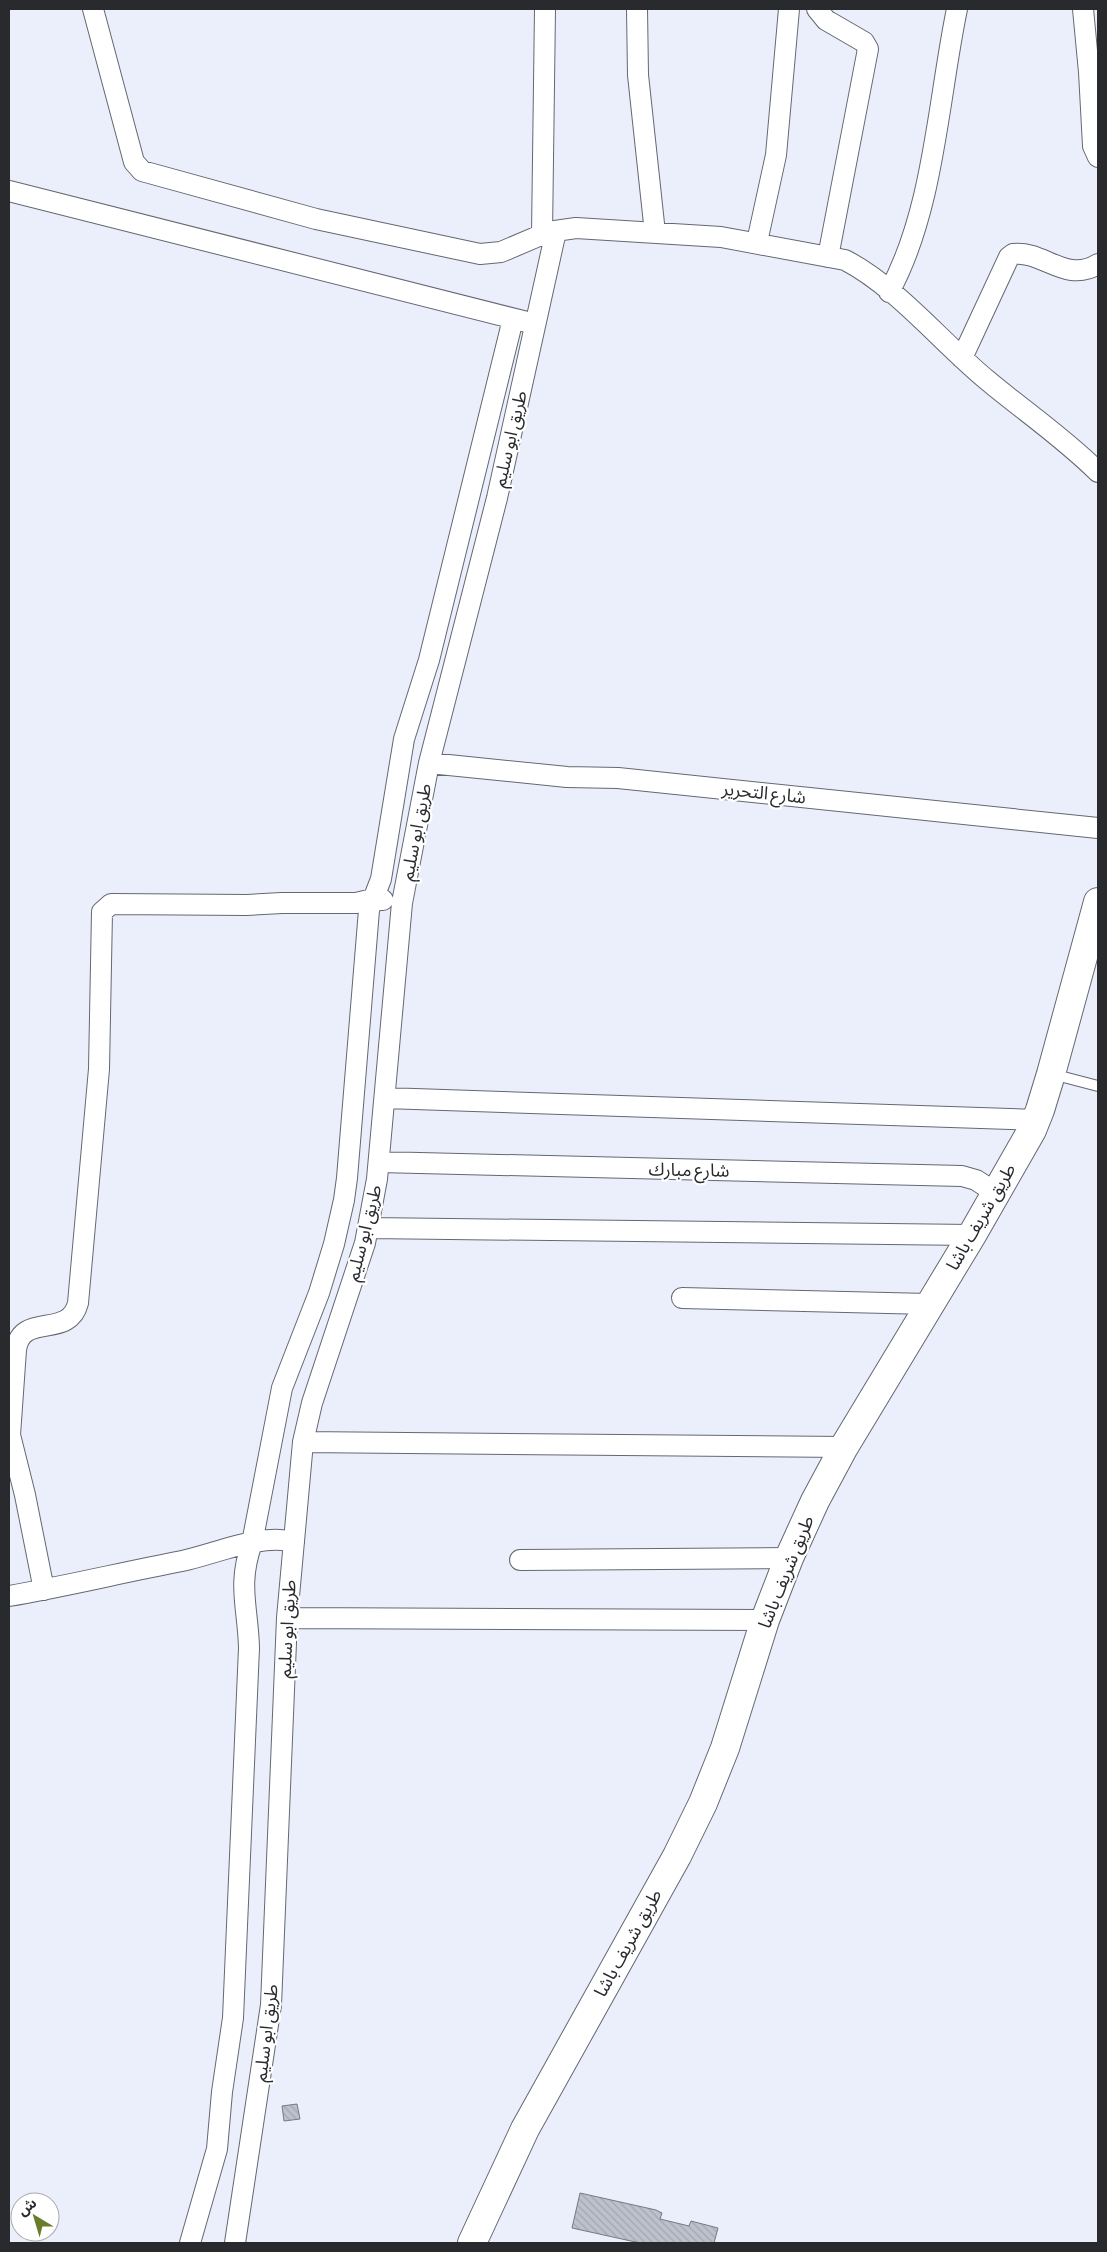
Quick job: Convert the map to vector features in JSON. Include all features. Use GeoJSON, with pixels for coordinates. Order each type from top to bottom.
{"type":"FeatureCollection","features":[{"type":"Feature","properties":{"kind":"street"},"geometry":{"type":"LineString","coordinates":[[93,9],[134,162],[142,171],[316,219],[480,254],[501,252],[549,233],[576,228],[695,234],[757,242],[792,251],[845,260],[859,268],[890,292],[962,358],[1080,454],[1098,472]]}},
{"type":"Feature","properties":{"kind":"street","name":"طريق ابو سليم"},"geometry":{"type":"LineString","coordinates":[[235,2243],[271,2005],[287,1618],[303,1442],[312,1403],[369,1228],[379,1162],[402,903],[429,763],[497,498],[536,324],[549,233],[545,9]]}},
{"type":"Feature","properties":{"kind":"street"},"geometry":{"type":"LineString","coordinates":[[637,9],[638,75],[655,233]]}},
{"type":"Feature","properties":{"kind":"street"},"geometry":{"type":"LineString","coordinates":[[757,242],[776,156],[789,9]]}},
{"type":"Feature","properties":{"kind":"street"},"geometry":{"type":"LineString","coordinates":[[817,9],[826,20],[864,42],[868,49],[828,257]]}},
{"type":"Feature","properties":{"kind":"street"},"geometry":{"type":"LineString","coordinates":[[890,292],[899,274],[914,233],[926,187],[957,9]]}},
{"type":"Feature","properties":{"kind":"street"},"geometry":{"type":"LineString","coordinates":[[1083,9],[1093,146],[1098,157]]}},
{"type":"Feature","properties":{"kind":"street"},"geometry":{"type":"LineString","coordinates":[[9,191],[536,324]]}},
{"type":"Feature","properties":{"kind":"street"},"geometry":{"type":"LineString","coordinates":[[962,358],[1009,257],[1013,254],[1023,255],[1074,271],[1083,271],[1098,264]]}},
{"type":"Feature","properties":{"kind":"street","name":"طريق ابو سليم"},"geometry":{"type":"LineString","coordinates":[[190,2243],[217,2149],[222,2092],[233,2018],[249,1648],[243,1593],[244,1576],[280,1395],[288,1369],[319,1293],[334,1244],[344,1200],[369,916],[373,898],[381,879],[404,739],[428,660],[513,319]]}},
{"type":"Feature","properties":{"kind":"street","name":"شارع التحرير"},"geometry":{"type":"LineString","coordinates":[[429,763],[567,777],[618,778],[1098,828]]}},
{"type":"Feature","properties":{"kind":"street"},"geometry":{"type":"LineString","coordinates":[[44,1590],[26,1495],[10,1435],[16,1350],[17,1341],[21,1335],[28,1330],[70,1319],[76,1312],[78,1303],[99,1069],[102,912],[111,904],[247,905],[282,902],[350,903],[373,898],[402,903]]}},
{"type":"Feature","properties":{"kind":"street","name":"طريق شريف باشا"},"geometry":{"type":"LineString","coordinates":[[472,2243],[525,2129],[690,1830],[725,1748],[765,1620],[789,1558],[844,1447],[972,1235],[1037,1120],[1098,902]]}},
{"type":"Feature","properties":{"kind":"street"},"geometry":{"type":"LineString","coordinates":[[385,1098],[1037,1120]]}},
{"type":"Feature","properties":{"kind":"street","name":"شارع مبارك"},"geometry":{"type":"LineString","coordinates":[[379,1162],[962,1176],[976,1180],[996,1193]]}},
{"type":"Feature","properties":{"kind":"street"},"geometry":{"type":"LineString","coordinates":[[369,1228],[972,1235]]}},
{"type":"Feature","properties":{"kind":"street"},"geometry":{"type":"LineString","coordinates":[[682,1298],[929,1304]]}},
{"type":"Feature","properties":{"kind":"street"},"geometry":{"type":"LineString","coordinates":[[303,1442],[844,1447]]}},
{"type":"Feature","properties":{"kind":"street"},"geometry":{"type":"LineString","coordinates":[[9,1596],[182,1561],[252,1543],[274,1539],[294,1542]]}},
{"type":"Feature","properties":{"kind":"street"},"geometry":{"type":"LineString","coordinates":[[520,1560],[789,1558]]}},
{"type":"Feature","properties":{"kind":"street"},"geometry":{"type":"LineString","coordinates":[[287,1618],[765,1620]]}},
{"type":"Feature","properties":{"kind":"lane"},"geometry":{"type":"LineString","coordinates":[[1051,1074],[1098,1086]]}},
{"type":"Feature","properties":{"kind":"building"},"geometry":{"type":"Polygon","coordinates":[[[297,2104],[300,2119],[284,2121],[282,2106],[297,2104]]]}},
{"type":"Feature","properties":{"kind":"building"},"geometry":{"type":"Polygon","coordinates":[[[580,2193],[656,2210],[662,2213],[660,2219],[689,2226],[691,2221],[718,2228],[714,2243],[640,2243],[572,2228],[580,2193]]]}}]}
